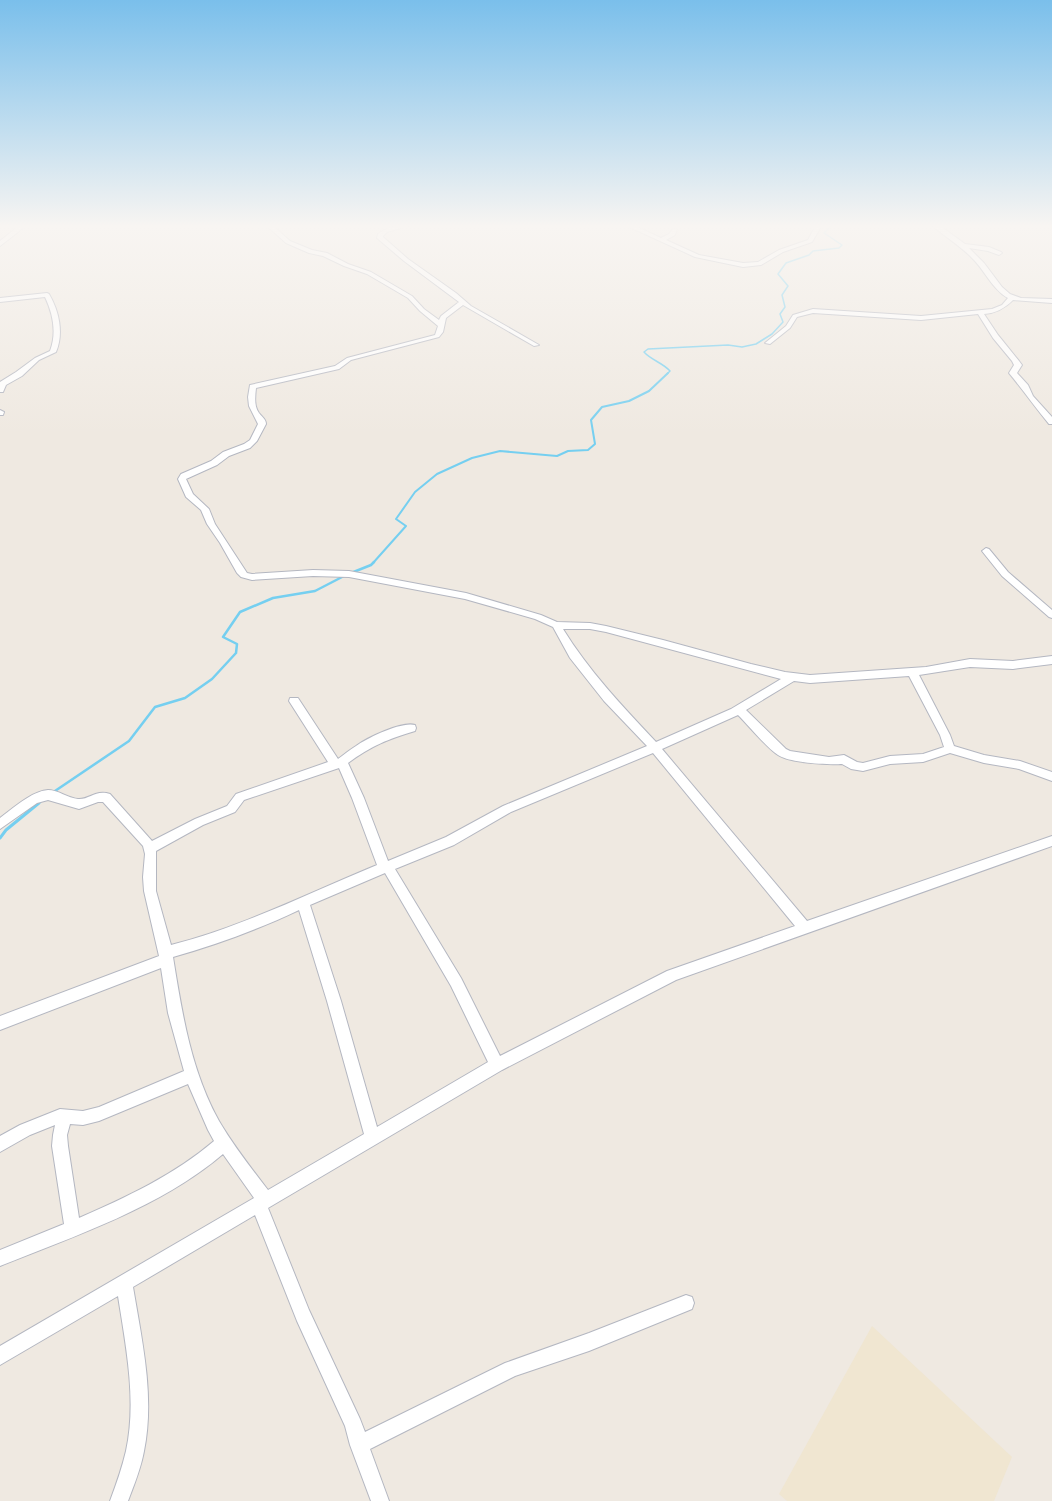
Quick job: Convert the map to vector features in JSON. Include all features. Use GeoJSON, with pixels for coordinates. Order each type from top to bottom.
{"type":"FeatureCollection","features":[{"type":"Feature","properties":{"kind":"street"},"geometry":{"type":"LineString","coordinates":[[0,300],[47,295]]}},
{"type":"Feature","properties":{"kind":"street"},"geometry":{"type":"LineString","coordinates":[[0,390],[3,384],[19,374],[37,359],[54,352],[56,346],[56,330],[54,310],[47,295]]}},
{"type":"Feature","properties":{"kind":"street"},"geometry":{"type":"LineString","coordinates":[[407,295],[441,325]]}},
{"type":"Feature","properties":{"kind":"street"},"geometry":{"type":"LineString","coordinates":[[455,295],[463,302],[536,345]]}},
{"type":"Feature","properties":{"kind":"street"},"geometry":{"type":"LineString","coordinates":[[1007,295],[1012,298],[1052,301]]}},
{"type":"Feature","properties":{"kind":"street"},"geometry":{"type":"LineString","coordinates":[[768,342],[788,327],[795,316],[799,313],[813,311],[921,318],[994,311],[1004,306],[1012,298]]}},
{"type":"Feature","properties":{"kind":"street"},"geometry":{"type":"LineString","coordinates":[[463,302],[443,317],[440,332],[437,336],[339,362],[325,370],[266,382],[252,387],[251,406],[256,416],[262,421],[262,424],[253,441],[247,446],[226,454],[206,466],[187,474],[182,479],[189,495],[205,509],[211,524],[244,575],[252,577],[313,573],[349,574],[466,596],[538,617],[556,625],[590,626],[606,629],[663,643],[751,668],[792,677],[817,679],[926,671],[964,663],[1013,665],[1052,660]]}},
{"type":"Feature","properties":{"kind":"street"},"geometry":{"type":"LineString","coordinates":[[980,313],[998,340],[1016,360],[1018,365],[1014,373],[1016,377],[1025,387],[1030,397],[1052,422]]}},
{"type":"Feature","properties":{"kind":"street"},"geometry":{"type":"LineString","coordinates":[[986,551],[1005,574],[1052,615]]}},
{"type":"Feature","properties":{"kind":"street"},"geometry":{"type":"LineString","coordinates":[[556,625],[585,670],[608,698],[654,748],[805,928]]}},
{"type":"Feature","properties":{"kind":"street"},"geometry":{"type":"LineString","coordinates":[[912,672],[945,736],[950,749]]}},
{"type":"Feature","properties":{"kind":"street"},"geometry":{"type":"LineString","coordinates":[[0,1023],[166,956],[275,915],[450,840],[506,809],[654,748],[739,710],[792,677]]}},
{"type":"Feature","properties":{"kind":"street"},"geometry":{"type":"LineString","coordinates":[[294,701],[338,763],[358,798],[386,867],[456,982],[497,1065]]}},
{"type":"Feature","properties":{"kind":"street"},"geometry":{"type":"LineString","coordinates":[[739,710],[782,752],[789,755],[829,761],[844,759],[854,766],[863,767],[890,760],[923,758],[950,749],[984,759],[1020,765],[1052,777]]}},
{"type":"Feature","properties":{"kind":"street"},"geometry":{"type":"LineString","coordinates":[[150,848],[199,822],[231,809],[240,797],[338,763],[352,756],[360,749],[389,734],[411,728]]}},
{"type":"Feature","properties":{"kind":"street"},"geometry":{"type":"LineString","coordinates":[[0,824],[33,800],[48,795],[79,804],[106,797],[150,848],[150,891],[166,956],[175,1013],[192,1076],[213,1125],[263,1203],[303,1315],[354,1425],[359,1446],[380,1501]]}},
{"type":"Feature","properties":{"kind":"street"},"geometry":{"type":"LineString","coordinates":[[0,1356],[497,1065],[672,975],[1052,842]]}},
{"type":"Feature","properties":{"kind":"street"},"geometry":{"type":"LineString","coordinates":[[303,902],[334,1002],[373,1138]]}},
{"type":"Feature","properties":{"kind":"street"},"geometry":{"type":"LineString","coordinates":[[0,1144],[42,1122],[60,1116],[83,1118],[99,1114],[192,1076]]}},
{"type":"Feature","properties":{"kind":"street"},"geometry":{"type":"LineString","coordinates":[[65,1116],[60,1135],[60,1146],[64,1181],[69,1199],[72,1229]]}},
{"type":"Feature","properties":{"kind":"street"},"geometry":{"type":"LineString","coordinates":[[0,1258],[97,1219],[167,1184],[199,1163],[224,1143]]}},
{"type":"Feature","properties":{"kind":"street"},"geometry":{"type":"LineString","coordinates":[[120,1501],[135,1451],[139,1414],[134,1346],[124,1283]]}},
{"type":"Feature","properties":{"kind":"street"},"geometry":{"type":"LineString","coordinates":[[359,1446],[511,1369],[589,1342],[686,1303]]}},
{"type":"Feature","properties":{"kind":"shaded area"},"geometry":{"type":"Polygon","coordinates":[[[872,1326],[1012,1457],[994,1501],[787,1501],[779,1494],[872,1326]]]}},
{"type":"Feature","properties":{"kind":"waterway"},"geometry":{"type":"LineString","coordinates":[[668,373],[670,371],[667,368],[644,352],[648,349],[728,345],[742,347],[756,344],[772,334],[783,322],[780,314],[785,307],[782,295]]}},
{"type":"Feature","properties":{"kind":"waterway"},"geometry":{"type":"LineString","coordinates":[[373,563],[406,526],[396,519],[415,492],[437,474],[472,458],[500,451],[557,456],[568,451],[588,450],[595,444],[591,420],[602,407],[629,401],[649,391],[668,373]]}},
{"type":"Feature","properties":{"kind":"waterway"},"geometry":{"type":"LineString","coordinates":[[351,573],[373,563]]}},
{"type":"Feature","properties":{"kind":"waterway"},"geometry":{"type":"LineString","coordinates":[[52,793],[129,741],[155,707],[185,698],[212,679],[236,653],[237,644],[223,637],[240,612],[273,598],[315,591],[344,576]]}},
{"type":"Feature","properties":{"kind":"waterway"},"geometry":{"type":"LineString","coordinates":[[37,804],[41,801]]}},
{"type":"Feature","properties":{"kind":"waterway"},"geometry":{"type":"LineString","coordinates":[[0,838],[6,830],[39,803]]}}]}
